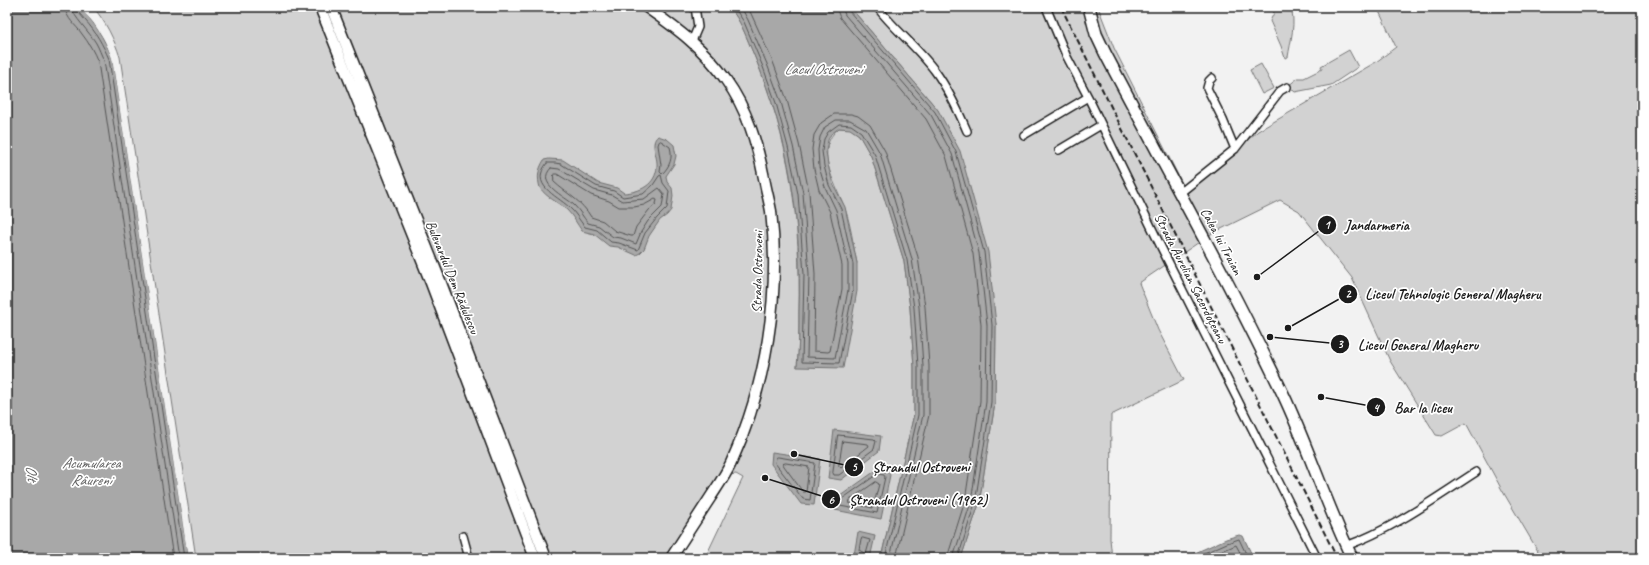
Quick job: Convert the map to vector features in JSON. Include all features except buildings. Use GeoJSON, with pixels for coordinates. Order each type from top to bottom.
{"type":"FeatureCollection","features":[{"type":"Feature","properties":{"kind":"main road","name":"Bulevardul Dem Rădulescu"},"geometry":{"type":"LineString","coordinates":[[320,7],[431,283],[535,558]]}},
{"type":"Feature","properties":{"kind":"main road","name":"Bulevardul Dem Rădulescu"},"geometry":{"type":"LineString","coordinates":[[331,7],[450,304],[546,558]]}},
{"type":"Feature","properties":{"kind":"main road","name":"Strada Ostroveni"},"geometry":{"type":"LineString","coordinates":[[646,7],[692,41],[709,58],[727,80],[744,112],[755,139],[771,210],[774,259],[770,323],[763,367],[743,435],[726,473],[671,558]]}},
{"type":"Feature","properties":{"kind":"main road","name":"Calea lui Traian"},"geometry":{"type":"LineString","coordinates":[[1088,7],[1096,34],[1105,53],[1180,193],[1283,394],[1352,558]]}},
{"type":"Feature","properties":{"kind":"street"},"geometry":{"type":"LineString","coordinates":[[692,41],[698,27],[695,7]]}},
{"type":"Feature","properties":{"kind":"street"},"geometry":{"type":"LineString","coordinates":[[877,7],[890,24],[922,55],[936,72],[950,93],[967,131]]}},
{"type":"Feature","properties":{"kind":"street","name":"Strada Aurelian Sacerdoțeanu"},"geometry":{"type":"LineString","coordinates":[[1046,7],[1062,47],[1318,558]]}},
{"type":"Feature","properties":{"kind":"street"},"geometry":{"type":"LineString","coordinates":[[1212,78],[1207,85],[1209,93],[1223,120],[1235,149]]}},
{"type":"Feature","properties":{"kind":"street"},"geometry":{"type":"LineString","coordinates":[[1180,193],[1235,149],[1280,91],[1287,86]]}},
{"type":"Feature","properties":{"kind":"street"},"geometry":{"type":"LineString","coordinates":[[1024,135],[1088,97]]}},
{"type":"Feature","properties":{"kind":"street"},"geometry":{"type":"LineString","coordinates":[[1059,150],[1101,125]]}},
{"type":"Feature","properties":{"kind":"street"},"geometry":{"type":"LineString","coordinates":[[1346,546],[1372,536],[1407,517],[1476,472]]}},
{"type":"Feature","properties":{"kind":"street"},"geometry":{"type":"LineString","coordinates":[[463,536],[469,558]]}},
{"type":"Feature","properties":{"kind":"shaded area"},"geometry":{"type":"Polygon","coordinates":[[[93,7],[729,7],[743,30],[766,87],[785,150],[791,181],[798,245],[799,340],[797,367],[857,263],[852,234],[844,206],[828,166],[828,146],[831,136],[839,128],[850,128],[859,135],[871,156],[904,261],[910,308],[914,367],[914,414],[881,558],[705,558],[743,478],[736,474],[729,475],[676,558],[196,558],[120,57],[109,31],[93,7]]]}},
{"type":"Feature","properties":{"kind":"shaded area"},"geometry":{"type":"Polygon","coordinates":[[[850,7],[1098,7],[1114,48],[1187,193],[1258,131],[1376,62],[1396,47],[1377,7],[1642,7],[1642,558],[1542,558],[1502,490],[1466,423],[1442,436],[1436,435],[1390,361],[1352,278],[1299,211],[1280,200],[1211,234],[1139,283],[1158,330],[1184,380],[1111,415],[1110,539],[1112,558],[961,558],[979,504],[995,403],[996,324],[938,110],[850,7]]]}},
{"type":"Feature","properties":{"kind":"shaded area"},"geometry":{"type":"Polygon","coordinates":[[[1272,7],[1290,7],[1292,12],[1293,25],[1291,39],[1288,57],[1285,58],[1270,21],[1274,13],[1272,7]]]}},
{"type":"Feature","properties":{"kind":"shaded area"},"geometry":{"type":"Polygon","coordinates":[[[1349,50],[1358,67],[1331,85],[1295,92],[1288,86],[1298,78],[1304,78],[1322,69],[1321,66],[1349,50]]]}},
{"type":"Feature","properties":{"kind":"shaded area"},"geometry":{"type":"Polygon","coordinates":[[[1261,64],[1274,88],[1262,94],[1250,70],[1261,64]]]}},
{"type":"Feature","properties":{"kind":"water","name":"Acumularea Râureni"},"geometry":{"type":"Polygon","coordinates":[[[7,7],[79,7],[98,30],[112,58],[188,558],[7,558],[7,7]]]}},
{"type":"Feature","properties":{"kind":"water","name":"Lacul Ostroveni"},"geometry":{"type":"Polygon","coordinates":[[[729,7],[850,7],[938,110],[960,151],[988,252],[996,324],[995,403],[979,504],[961,558],[881,558],[914,414],[914,367],[910,308],[904,261],[871,156],[859,135],[850,129],[839,128],[831,134],[826,151],[833,184],[845,207],[857,263],[857,291],[843,368],[797,367],[799,340],[798,246],[796,213],[791,181],[777,118],[766,86],[743,30],[729,7]]]}},
{"type":"Feature","properties":{"kind":"water"},"geometry":{"type":"Polygon","coordinates":[[[658,136],[667,139],[674,145],[676,156],[674,164],[666,176],[667,182],[672,188],[673,196],[671,210],[660,220],[649,236],[644,249],[636,255],[618,247],[609,246],[594,234],[582,231],[567,210],[546,195],[540,188],[538,177],[539,170],[544,160],[549,159],[563,160],[598,183],[617,188],[624,193],[641,189],[650,183],[656,173],[657,162],[654,142],[658,136]]]}},
{"type":"Feature","properties":{"kind":"water"},"geometry":{"type":"Polygon","coordinates":[[[834,430],[881,436],[879,451],[841,480],[828,478],[834,430]]]}},
{"type":"Feature","properties":{"kind":"water"},"geometry":{"type":"Polygon","coordinates":[[[772,452],[820,459],[814,505],[801,504],[771,464],[772,452]]]}},
{"type":"Feature","properties":{"kind":"water"},"geometry":{"type":"Polygon","coordinates":[[[878,469],[888,472],[890,475],[881,519],[835,510],[836,499],[878,469]]]}},
{"type":"Feature","properties":{"kind":"water"},"geometry":{"type":"Polygon","coordinates":[[[858,532],[875,536],[870,558],[854,555],[858,532]]]}},
{"type":"Feature","properties":{"kind":"water"},"geometry":{"type":"Polygon","coordinates":[[[1239,535],[1243,536],[1252,558],[1184,558],[1226,539],[1239,535]]]}},
{"type":"Feature","properties":{"kind":"pier"},"geometry":{"type":"Polygon","coordinates":[[[79,7],[82,7],[95,21],[107,39],[114,57],[190,558],[188,558],[112,58],[105,40],[93,22],[79,7]]]}},
{"type":"Feature","properties":{"kind":"railway"},"geometry":{"type":"LineString","coordinates":[[1061,7],[1337,558]]}},
{"type":"Feature","properties":{"kind":"place","name":"Jandarmeria"},"geometry":{"type":"Point","coordinates":[1257,277]}},
{"type":"Feature","properties":{"kind":"place","name":"Liceul Tehnologic General Magheru"},"geometry":{"type":"Point","coordinates":[1288,328]}},
{"type":"Feature","properties":{"kind":"place","name":"Liceul General Magheru"},"geometry":{"type":"Point","coordinates":[1270,337]}},
{"type":"Feature","properties":{"kind":"place","name":"Bar la liceu"},"geometry":{"type":"Point","coordinates":[1321,397]}},
{"type":"Feature","properties":{"kind":"place","name":"Ștrandul Ostroveni"},"geometry":{"type":"Point","coordinates":[794,454]}},
{"type":"Feature","properties":{"kind":"place","name":"Ștrandul Ostroveni (1962)"},"geometry":{"type":"Point","coordinates":[765,478]}},
{"type":"Feature","properties":{"kind":"water label","name":"Olt"},"geometry":{"type":"Point","coordinates":[32,473]}}]}
